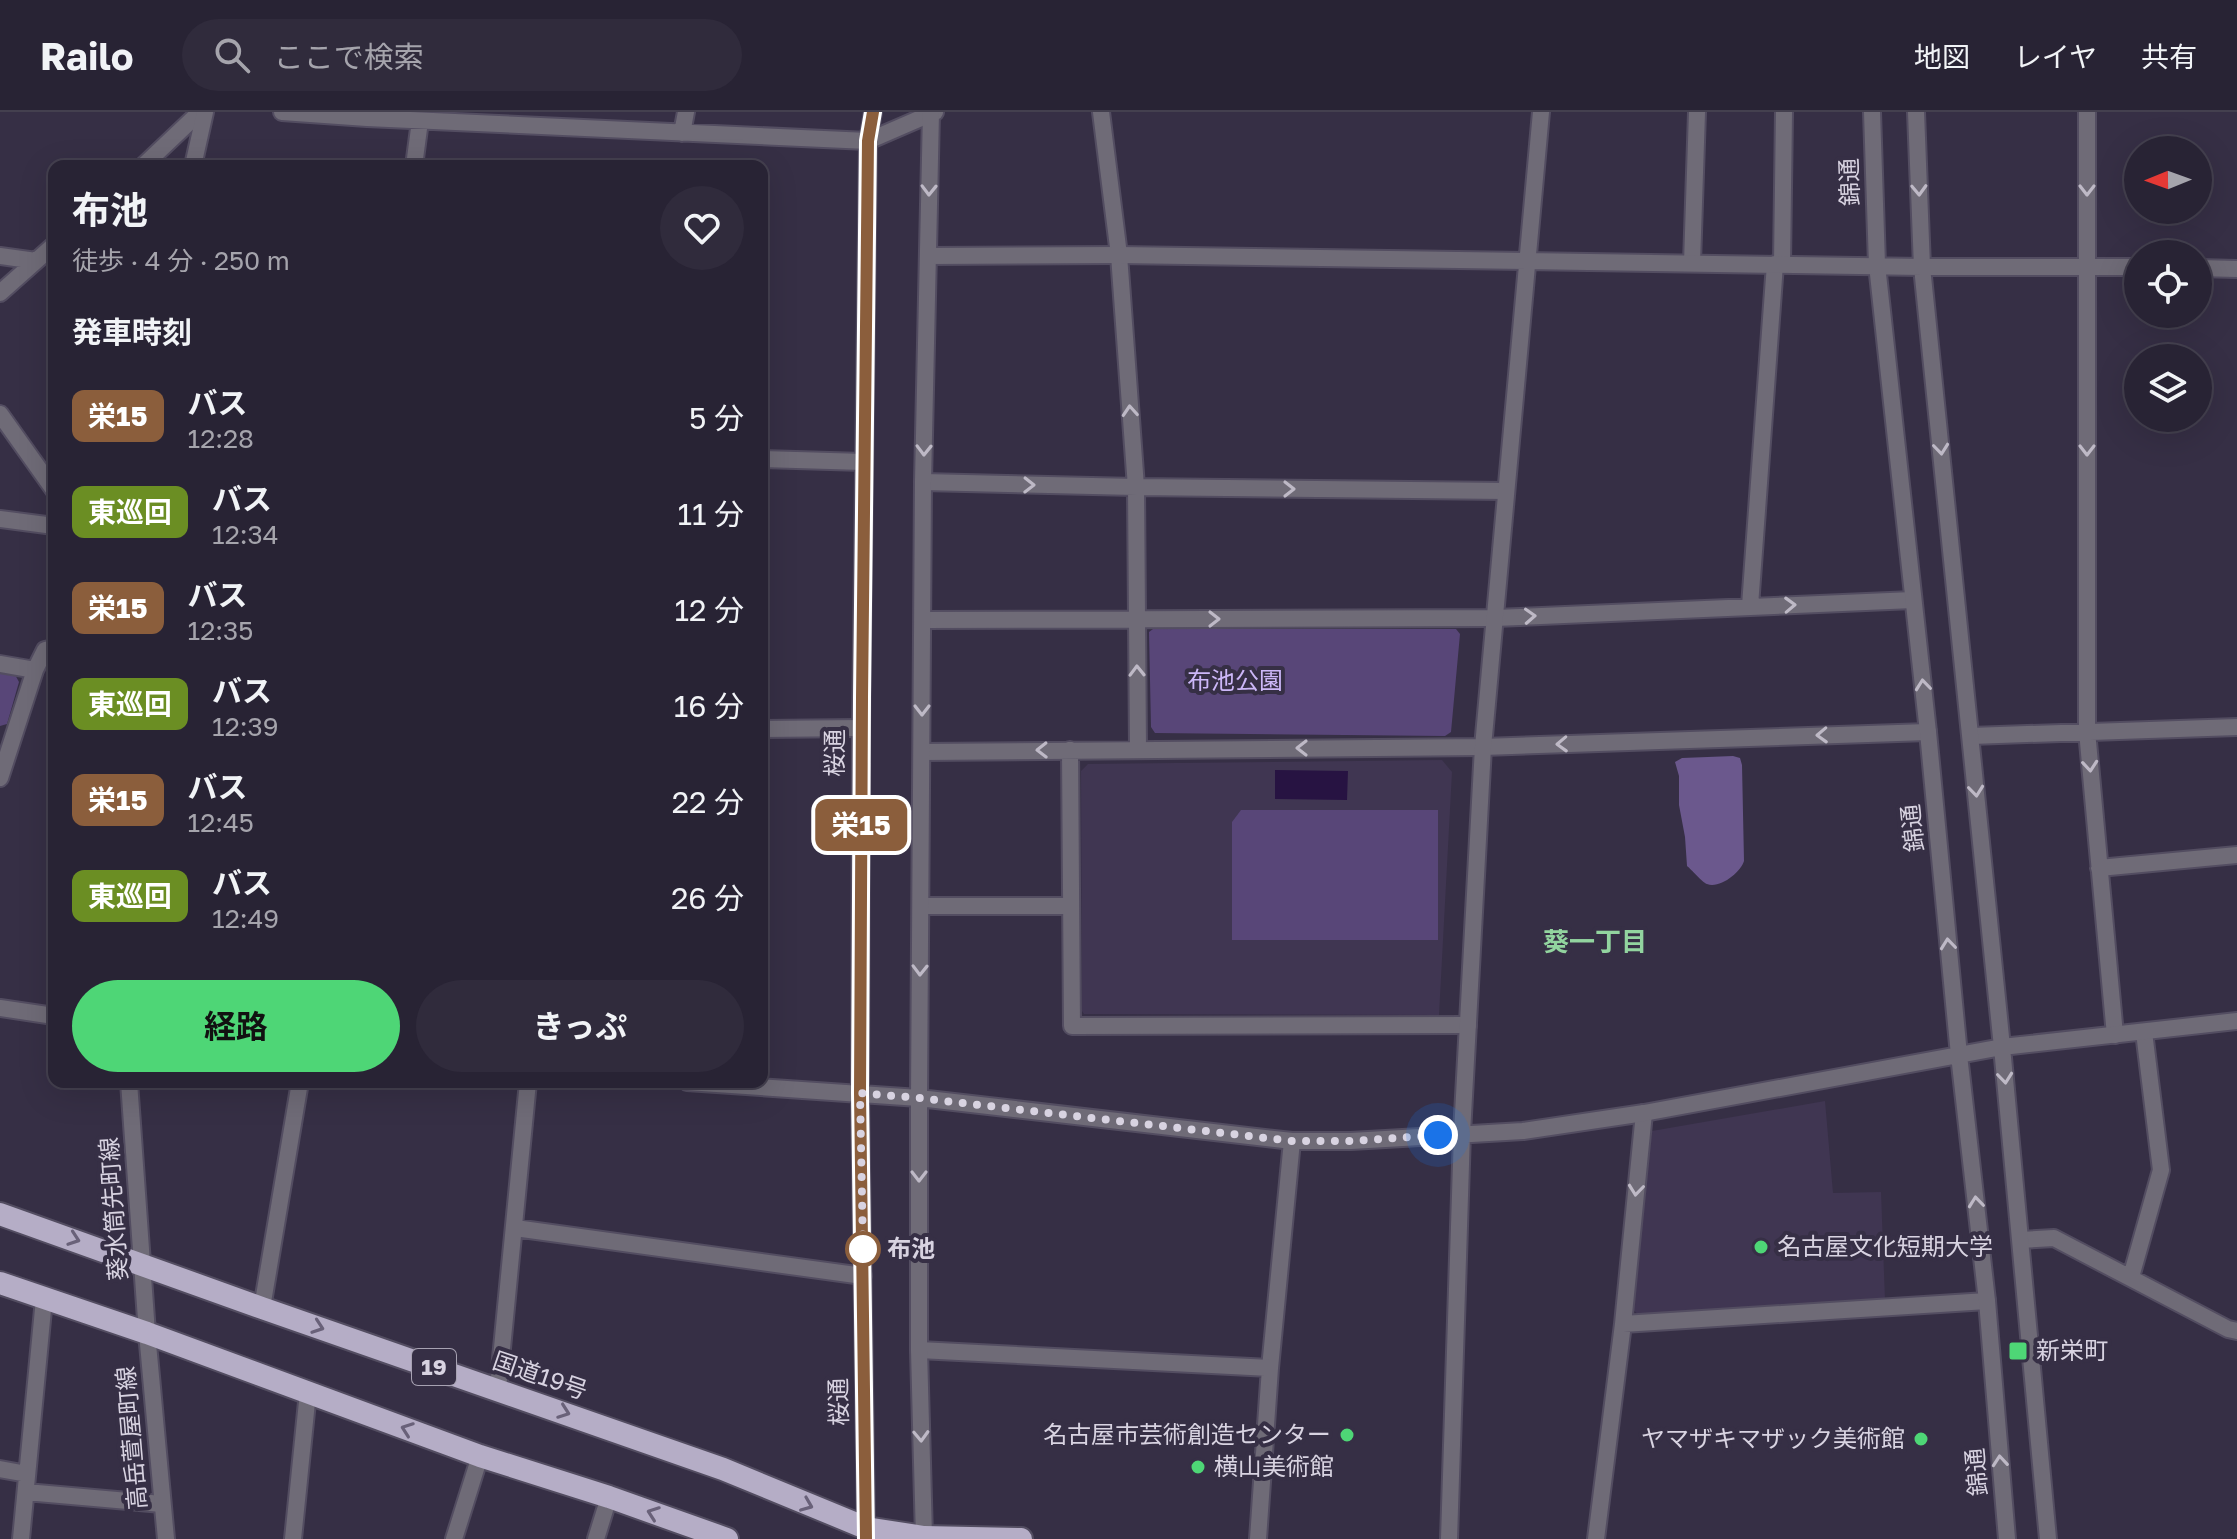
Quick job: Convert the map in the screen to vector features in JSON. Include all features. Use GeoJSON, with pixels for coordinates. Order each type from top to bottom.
{"type":"FeatureCollection","features":[{"type":"Feature","properties":{"kind":"highway","name":"国道19号"},"geometry":{"type":"LineString","coordinates":[[0,1214],[723,1469],[866,1534],[1021,1539]]}},
{"type":"Feature","properties":{"kind":"highway"},"geometry":{"type":"LineString","coordinates":[[0,1283],[147,1333],[480,1456],[609,1497],[713,1537]]}},
{"type":"Feature","properties":{"kind":"street"},"geometry":{"type":"LineString","coordinates":[[150,160],[203,112]]}},
{"type":"Feature","properties":{"kind":"street"},"geometry":{"type":"LineString","coordinates":[[194,160],[203,112]]}},
{"type":"Feature","properties":{"kind":"street"},"geometry":{"type":"LineString","coordinates":[[282,112],[368,115],[420,121],[541,119],[682,133],[868,141],[932,112],[923,482],[919,1098],[919,1350],[924,1538]]}},
{"type":"Feature","properties":{"kind":"street"},"geometry":{"type":"LineString","coordinates":[[682,133],[686,112]]}},
{"type":"Feature","properties":{"kind":"street","name":"桜通"},"geometry":{"type":"LineString","coordinates":[[866,1534],[860,1093],[861,728],[868,141],[873,112]]}},
{"type":"Feature","properties":{"kind":"street"},"geometry":{"type":"LineString","coordinates":[[1101,112],[1119,255],[1136,487],[1138,749]]}},
{"type":"Feature","properties":{"kind":"street"},"geometry":{"type":"LineString","coordinates":[[1449,1539],[1462,1133],[1483,747],[1541,112]]}},
{"type":"Feature","properties":{"kind":"street"},"geometry":{"type":"LineString","coordinates":[[1692,263],[1697,112]]}},
{"type":"Feature","properties":{"kind":"street"},"geometry":{"type":"LineString","coordinates":[[1750,606],[1779,264],[1784,112]]}},
{"type":"Feature","properties":{"kind":"street","name":"錦通"},"geometry":{"type":"LineString","coordinates":[[1872,112],[1877,265],[1987,1301],[2007,1539]]}},
{"type":"Feature","properties":{"kind":"street"},"geometry":{"type":"LineString","coordinates":[[1916,112],[1922,267],[2002,1047],[2048,1539]]}},
{"type":"Feature","properties":{"kind":"street"},"geometry":{"type":"LineString","coordinates":[[2087,112],[2087,731],[2115,1035]]}},
{"type":"Feature","properties":{"kind":"street"},"geometry":{"type":"LineString","coordinates":[[415,160],[420,121]]}},
{"type":"Feature","properties":{"kind":"street"},"geometry":{"type":"LineString","coordinates":[[0,293],[48,250]]}},
{"type":"Feature","properties":{"kind":"street"},"geometry":{"type":"LineString","coordinates":[[928,256],[1119,255],[1922,267],[2124,267]]}},
{"type":"Feature","properties":{"kind":"street"},"geometry":{"type":"LineString","coordinates":[[0,256],[36,261]]}},
{"type":"Feature","properties":{"kind":"street"},"geometry":{"type":"LineString","coordinates":[[2212,268],[2237,269]]}},
{"type":"Feature","properties":{"kind":"street"},"geometry":{"type":"LineString","coordinates":[[0,414],[48,482]]}},
{"type":"Feature","properties":{"kind":"street"},"geometry":{"type":"LineString","coordinates":[[768,459],[864,462]]}},
{"type":"Feature","properties":{"kind":"street"},"geometry":{"type":"LineString","coordinates":[[923,482],[1506,491]]}},
{"type":"Feature","properties":{"kind":"street"},"geometry":{"type":"LineString","coordinates":[[0,519],[48,525]]}},
{"type":"Feature","properties":{"kind":"street"},"geometry":{"type":"LineString","coordinates":[[923,620],[1495,618],[1913,600]]}},
{"type":"Feature","properties":{"kind":"street"},"geometry":{"type":"LineString","coordinates":[[0,778],[6,737],[35,670],[48,649]]}},
{"type":"Feature","properties":{"kind":"street"},"geometry":{"type":"LineString","coordinates":[[0,664],[35,670]]}},
{"type":"Feature","properties":{"kind":"street"},"geometry":{"type":"LineString","coordinates":[[1971,736],[2237,727]]}},
{"type":"Feature","properties":{"kind":"street"},"geometry":{"type":"LineString","coordinates":[[768,729],[861,728]]}},
{"type":"Feature","properties":{"kind":"street"},"geometry":{"type":"LineString","coordinates":[[922,752],[1483,747],[1928,732]]}},
{"type":"Feature","properties":{"kind":"street"},"geometry":{"type":"LineString","coordinates":[[1070,750],[1072,1026],[1468,1025]]}},
{"type":"Feature","properties":{"kind":"street"},"geometry":{"type":"LineString","coordinates":[[2099,868],[2237,855]]}},
{"type":"Feature","properties":{"kind":"street"},"geometry":{"type":"LineString","coordinates":[[921,906],[1071,906]]}},
{"type":"Feature","properties":{"kind":"street"},"geometry":{"type":"LineString","coordinates":[[0,1008],[48,1015]]}},
{"type":"Feature","properties":{"kind":"street"},"geometry":{"type":"LineString","coordinates":[[768,1086],[919,1098],[1292,1141],[1351,1141],[1523,1131],[1644,1113],[2002,1047],[2237,1021]]}},
{"type":"Feature","properties":{"kind":"street"},"geometry":{"type":"LineString","coordinates":[[2131,1277],[2161,1170],[2144,1032]]}},
{"type":"Feature","properties":{"kind":"street","name":"葵水筒先町線"},"geometry":{"type":"LineString","coordinates":[[129,1088],[147,1333]]}},
{"type":"Feature","properties":{"kind":"street"},"geometry":{"type":"LineString","coordinates":[[262,1308],[299,1088]]}},
{"type":"Feature","properties":{"kind":"street"},"geometry":{"type":"LineString","coordinates":[[498,1389],[527,1088]]}},
{"type":"Feature","properties":{"kind":"street"},"geometry":{"type":"LineString","coordinates":[[1596,1539],[1623,1324],[1644,1113]]}},
{"type":"Feature","properties":{"kind":"street"},"geometry":{"type":"LineString","coordinates":[[1258,1539],[1270,1368],[1292,1141]]}},
{"type":"Feature","properties":{"kind":"street"},"geometry":{"type":"LineString","coordinates":[[515,1228],[863,1276]]}},
{"type":"Feature","properties":{"kind":"street"},"geometry":{"type":"LineString","coordinates":[[2021,1240],[2054,1238],[2237,1331]]}},
{"type":"Feature","properties":{"kind":"street"},"geometry":{"type":"LineString","coordinates":[[21,1539],[44,1299]]}},
{"type":"Feature","properties":{"kind":"street"},"geometry":{"type":"LineString","coordinates":[[1623,1324],[1987,1301]]}},
{"type":"Feature","properties":{"kind":"street","name":"高岳萱屋町線"},"geometry":{"type":"LineString","coordinates":[[147,1333],[166,1539]]}},
{"type":"Feature","properties":{"kind":"street"},"geometry":{"type":"LineString","coordinates":[[919,1350],[1270,1368]]}},
{"type":"Feature","properties":{"kind":"street"},"geometry":{"type":"LineString","coordinates":[[293,1539],[308,1392]]}},
{"type":"Feature","properties":{"kind":"street"},"geometry":{"type":"LineString","coordinates":[[454,1539],[480,1456]]}},
{"type":"Feature","properties":{"kind":"street"},"geometry":{"type":"LineString","coordinates":[[0,1469],[27,1474]]}},
{"type":"Feature","properties":{"kind":"street"},"geometry":{"type":"LineString","coordinates":[[26,1492],[162,1504]]}},
{"type":"Feature","properties":{"kind":"street"},"geometry":{"type":"LineString","coordinates":[[596,1539],[609,1497]]}},
{"type":"Feature","properties":{"kind":"shaded area"},"geometry":{"type":"Polygon","coordinates":[[[1682,758],[1740,758],[1742,765],[1744,861],[1729,878],[1712,885],[1687,866],[1675,762],[1682,758]]]}},
{"type":"Feature","properties":{"kind":"shaded area"},"geometry":{"type":"Polygon","coordinates":[[[1442,760],[1452,772],[1439,1015],[1084,1014],[1081,771],[1088,764],[1442,760]]]}},
{"type":"Feature","properties":{"kind":"shaded area"},"geometry":{"type":"Polygon","coordinates":[[[1275,770],[1348,771],[1347,800],[1275,799],[1275,770]]]}},
{"type":"Feature","properties":{"kind":"shaded area","name":"名古屋文化短期大学"},"geometry":{"type":"Polygon","coordinates":[[[1825,1101],[1833,1193],[1881,1192],[1885,1300],[1641,1317],[1631,1308],[1652,1131],[1825,1101]]]}},
{"type":"Feature","properties":{"kind":"green space","name":"布池公園"},"geometry":{"type":"Polygon","coordinates":[[[1153,629],[1456,629],[1460,634],[1451,732],[1445,736],[1155,733],[1151,727],[1149,632],[1153,629]]]}},
{"type":"Feature","properties":{"kind":"green space"},"geometry":{"type":"Polygon","coordinates":[[[0,668],[13,671],[19,682],[7,724],[0,726],[0,668]]]}},
{"type":"Feature","properties":{"kind":"green space"},"geometry":{"type":"Polygon","coordinates":[[[1241,810],[1438,810],[1438,940],[1232,940],[1232,822],[1241,810]]]}},
{"type":"Feature","properties":{"kind":"bus line","name":"栄15"},"geometry":{"type":"LineString","coordinates":[[866,1539],[860,1093],[861,774],[868,141],[873,112]]}},
{"type":"Feature","properties":{"kind":"place","name":"名古屋文化短期大学"},"geometry":{"type":"Point","coordinates":[1761,1247]}},
{"type":"Feature","properties":{"kind":"place","name":"布池"},"geometry":{"type":"Point","coordinates":[863,1249]}},
{"type":"Feature","properties":{"kind":"place","name":"新栄町"},"geometry":{"type":"Point","coordinates":[2018,1351]}},
{"type":"Feature","properties":{"kind":"place","name":"名古屋市芸術創造センター"},"geometry":{"type":"Point","coordinates":[1347,1435]}},
{"type":"Feature","properties":{"kind":"place","name":"ヤマザキマザック美術館"},"geometry":{"type":"Point","coordinates":[1921,1439]}},
{"type":"Feature","properties":{"kind":"place","name":"横山美術館"},"geometry":{"type":"Point","coordinates":[1198,1467]}},
{"type":"Feature","properties":{"kind":"district","name":"葵一丁目"},"geometry":{"type":"Point","coordinates":[1595,942]}},
{"type":"Feature","properties":{"kind":"route"},"geometry":{"type":"LineString","coordinates":[[863,1249],[860,1093],[1292,1141],[1351,1141],[1438,1135]]}}]}
